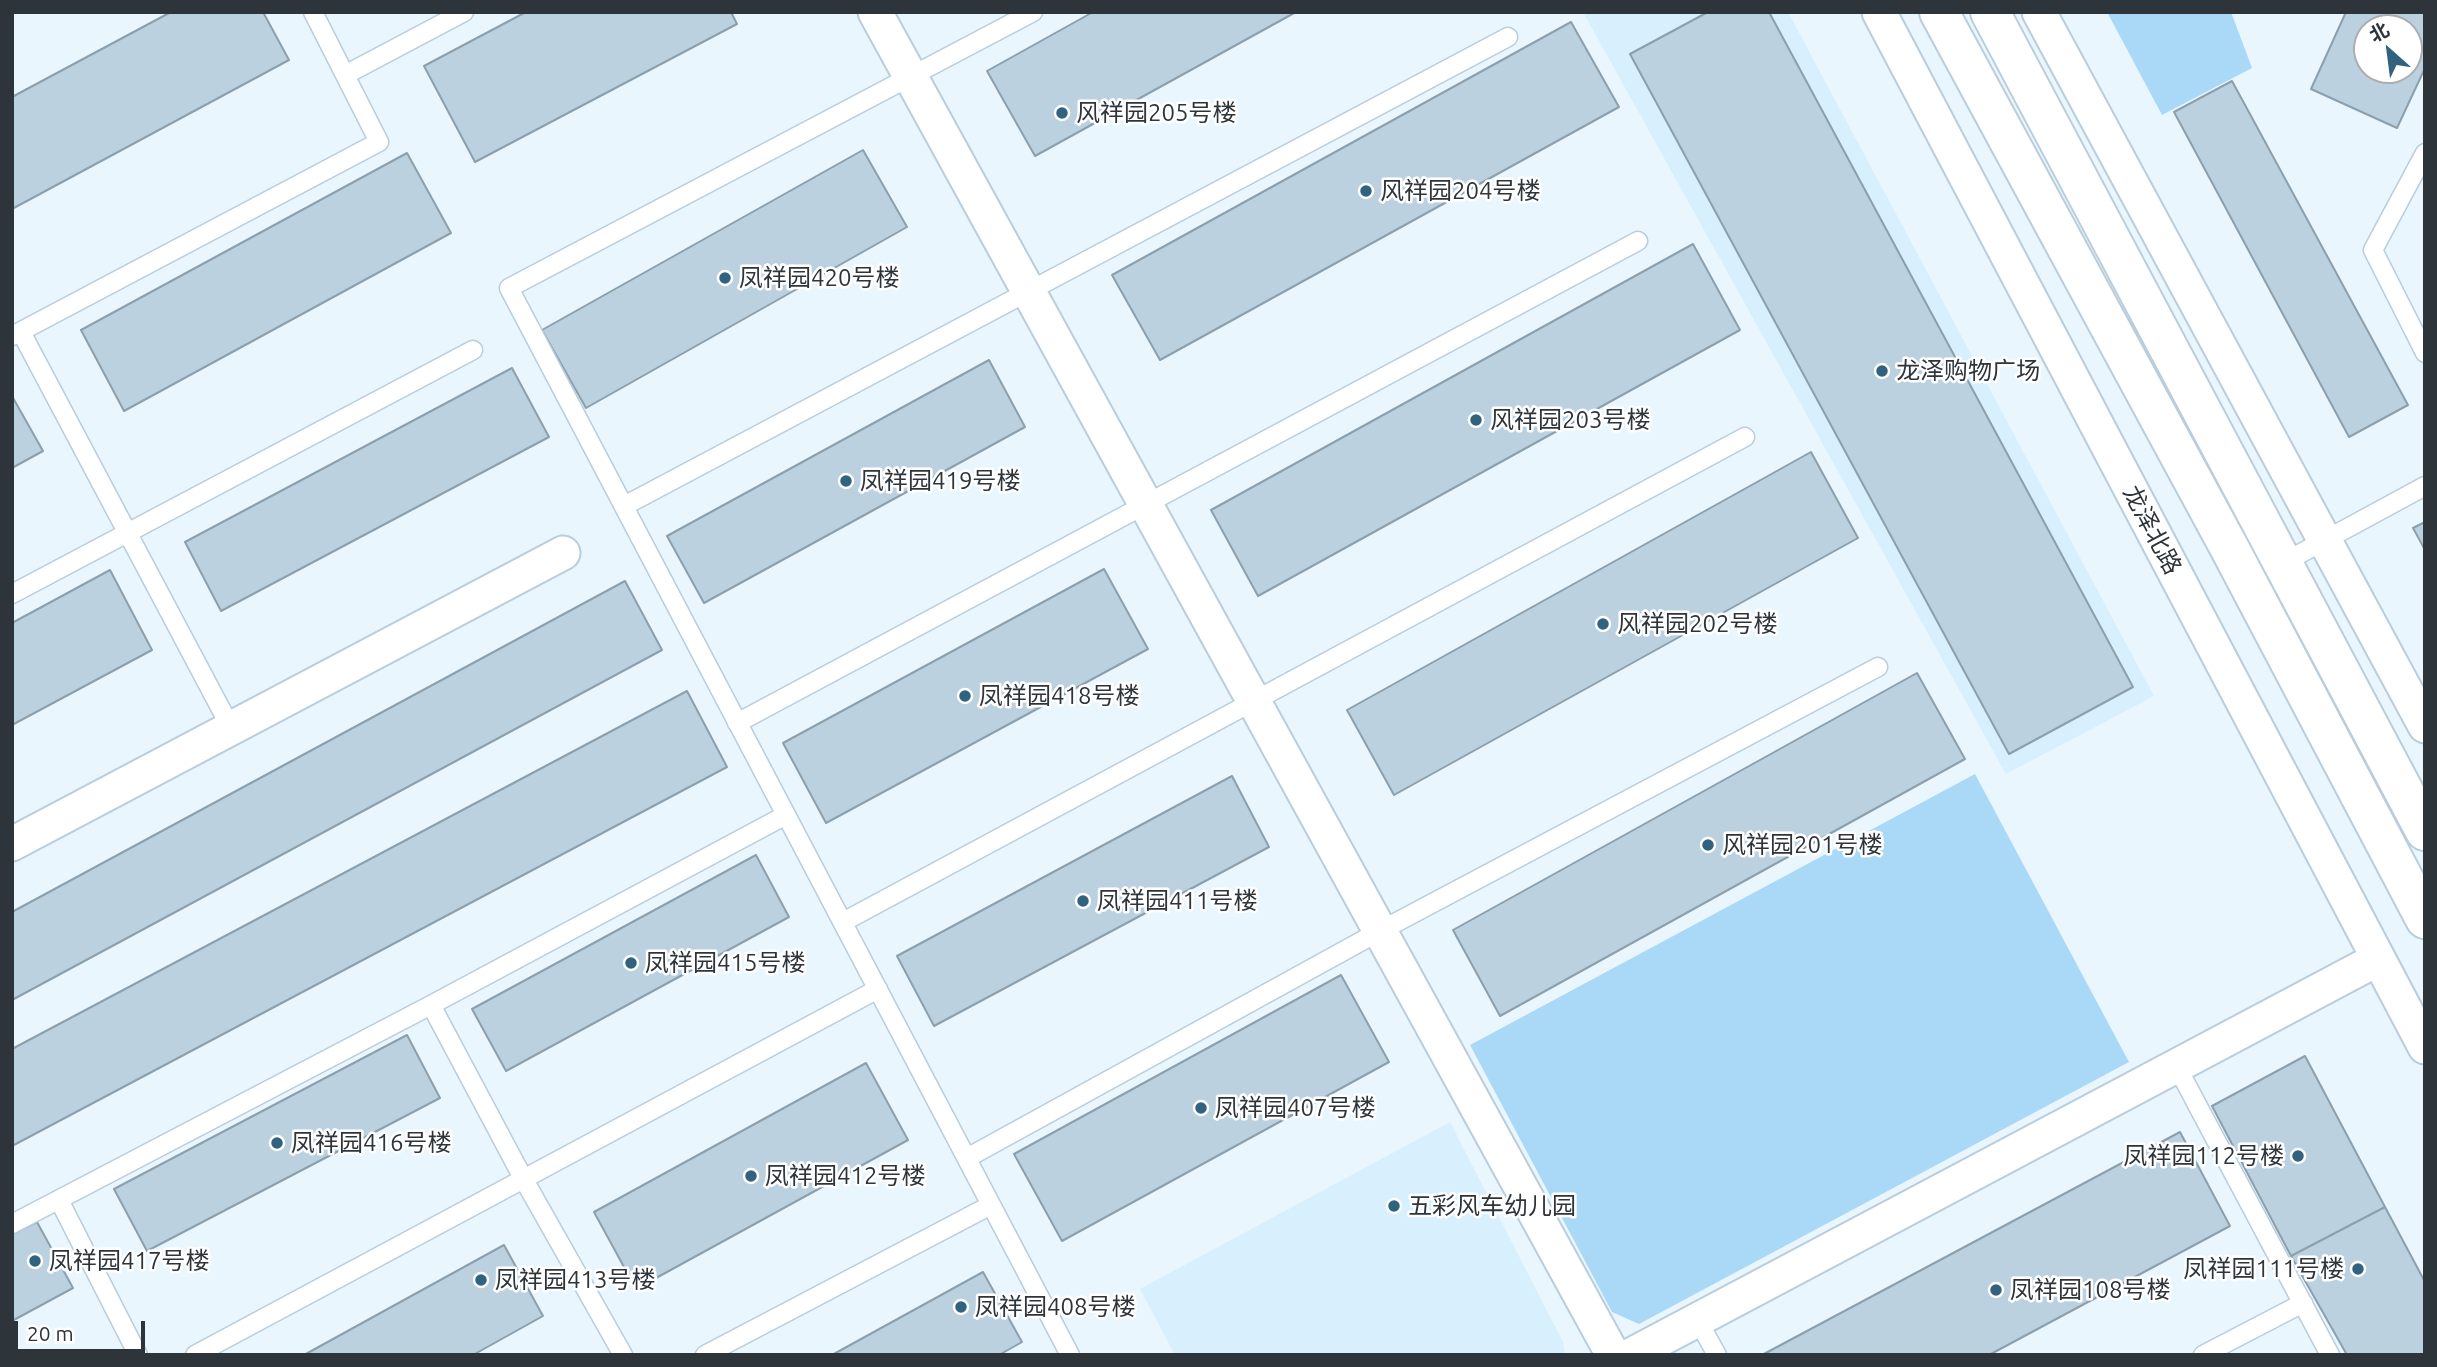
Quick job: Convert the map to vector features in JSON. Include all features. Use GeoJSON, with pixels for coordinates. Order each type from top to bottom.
{"type":"FeatureCollection","features":[{"type":"Feature","properties":{"kind":"main road"},"geometry":{"type":"LineString","coordinates":[[1940,12],[2230,549],[2425,919]]}},
{"type":"Feature","properties":{"kind":"main road"},"geometry":{"type":"LineString","coordinates":[[1990,12],[2425,831]]}},
{"type":"Feature","properties":{"kind":"street"},"geometry":{"type":"LineString","coordinates":[[875,12],[1613,1355]]}},
{"type":"Feature","properties":{"kind":"street","name":"龙泽北路"},"geometry":{"type":"LineString","coordinates":[[1879,12],[2425,1047]]}},
{"type":"Feature","properties":{"kind":"street"},"geometry":{"type":"LineString","coordinates":[[2039,12],[2425,726]]}},
{"type":"Feature","properties":{"kind":"street"},"geometry":{"type":"LineString","coordinates":[[12,844],[563,553]]}},
{"type":"Feature","properties":{"kind":"street"},"geometry":{"type":"LineString","coordinates":[[1631,1355],[2378,959]]}},
{"type":"Feature","properties":{"kind":"lane"},"geometry":{"type":"LineString","coordinates":[[231,728],[17,334],[379,142],[313,12]]}},
{"type":"Feature","properties":{"kind":"lane"},"geometry":{"type":"LineString","coordinates":[[345,75],[464,12]]}},
{"type":"Feature","properties":{"kind":"lane"},"geometry":{"type":"LineString","coordinates":[[1033,12],[509,288],[1070,1355]]}},
{"type":"Feature","properties":{"kind":"lane"},"geometry":{"type":"LineString","coordinates":[[624,506],[1508,37]]}},
{"type":"Feature","properties":{"kind":"lane"},"geometry":{"type":"LineString","coordinates":[[2425,153],[2373,250],[2425,353]]}},
{"type":"Feature","properties":{"kind":"lane"},"geometry":{"type":"LineString","coordinates":[[737,723],[1638,241]]}},
{"type":"Feature","properties":{"kind":"lane"},"geometry":{"type":"LineString","coordinates":[[12,594],[473,350]]}},
{"type":"Feature","properties":{"kind":"lane"},"geometry":{"type":"LineString","coordinates":[[843,922],[1745,437]]}},
{"type":"Feature","properties":{"kind":"lane"},"geometry":{"type":"LineString","coordinates":[[2281,564],[2425,486]]}},
{"type":"Feature","properties":{"kind":"lane"},"geometry":{"type":"LineString","coordinates":[[967,1158],[1380,931],[1878,667]]}},
{"type":"Feature","properties":{"kind":"lane"},"geometry":{"type":"LineString","coordinates":[[12,1224],[431,1005],[786,815]]}},
{"type":"Feature","properties":{"kind":"lane"},"geometry":{"type":"LineString","coordinates":[[194,1355],[878,989]]}},
{"type":"Feature","properties":{"kind":"lane"},"geometry":{"type":"LineString","coordinates":[[431,1005],[523,1178],[623,1355]]}},
{"type":"Feature","properties":{"kind":"lane"},"geometry":{"type":"LineString","coordinates":[[2176,1065],[2330,1355]]}},
{"type":"Feature","properties":{"kind":"lane"},"geometry":{"type":"LineString","coordinates":[[59,1200],[138,1355]]}},
{"type":"Feature","properties":{"kind":"lane"},"geometry":{"type":"LineString","coordinates":[[705,1355],[991,1205]]}},
{"type":"Feature","properties":{"kind":"lane"},"geometry":{"type":"LineString","coordinates":[[2203,1355],[2303,1303]]}},
{"type":"Feature","properties":{"kind":"lane"},"geometry":{"type":"LineString","coordinates":[[1697,1319],[1717,1355]]}},
{"type":"Feature","properties":{"kind":"shaded area","name":"龙泽购物广场"},"geometry":{"type":"Polygon","coordinates":[[[1583,12],[1788,12],[2154,696],[2006,774],[1583,12]]]}},
{"type":"Feature","properties":{"kind":"shaded area"},"geometry":{"type":"Polygon","coordinates":[[[2107,12],[2231,12],[2252,68],[2162,115],[2107,12]]]}},
{"type":"Feature","properties":{"kind":"shaded area"},"geometry":{"type":"Polygon","coordinates":[[[1975,774],[2129,1062],[1639,1324],[1612,1312],[1470,1045],[1975,774]]]}},
{"type":"Feature","properties":{"kind":"shaded area","name":"五彩风车幼儿园"},"geometry":{"type":"Polygon","coordinates":[[[1450,1122],[1563,1342],[1565,1355],[1175,1355],[1140,1289],[1450,1122]]]}},
{"type":"Feature","properties":{"kind":"building"},"geometry":{"type":"Polygon","coordinates":[[[171,12],[263,12],[289,60],[12,209],[12,97],[171,12]]]}},
{"type":"Feature","properties":{"kind":"building"},"geometry":{"type":"Polygon","coordinates":[[[526,12],[731,12],[737,24],[475,162],[424,66],[526,12]]]}},
{"type":"Feature","properties":{"kind":"building","name":"风祥园205号楼"},"geometry":{"type":"Polygon","coordinates":[[[1093,12],[1296,12],[1035,156],[987,71],[1093,12]]]}},
{"type":"Feature","properties":{"kind":"building","name":"龙泽购物广场"},"geometry":{"type":"Polygon","coordinates":[[[1708,12],[1769,12],[2133,687],[2009,754],[1630,54],[1708,12]]]}},
{"type":"Feature","properties":{"kind":"building"},"geometry":{"type":"Polygon","coordinates":[[[2346,12],[2425,12],[2423,72],[2423,14],[2353,14],[2353,84],[2418,84],[2397,128],[2311,89],[2346,12]]]}},
{"type":"Feature","properties":{"kind":"building","name":"风祥园204号楼"},"geometry":{"type":"Polygon","coordinates":[[[1571,22],[1619,107],[1160,360],[1112,275],[1571,22]]]}},
{"type":"Feature","properties":{"kind":"building"},"geometry":{"type":"Polygon","coordinates":[[[2232,81],[2408,405],[2349,437],[2174,112],[2232,81]]]}},
{"type":"Feature","properties":{"kind":"building","name":"凤祥园420号楼"},"geometry":{"type":"Polygon","coordinates":[[[863,150],[907,227],[586,408],[542,330],[863,150]]]}},
{"type":"Feature","properties":{"kind":"building"},"geometry":{"type":"Polygon","coordinates":[[[407,153],[451,233],[124,411],[81,330],[407,153]]]}},
{"type":"Feature","properties":{"kind":"building","name":"风祥园203号楼"},"geometry":{"type":"Polygon","coordinates":[[[1693,244],[1740,330],[1258,596],[1211,510],[1693,244]]]}},
{"type":"Feature","properties":{"kind":"building","name":"凤祥园419号楼"},"geometry":{"type":"Polygon","coordinates":[[[989,360],[1025,427],[704,603],[667,536],[989,360]]]}},
{"type":"Feature","properties":{"kind":"building"},"geometry":{"type":"Polygon","coordinates":[[[512,368],[549,437],[221,611],[185,542],[512,368]]]}},
{"type":"Feature","properties":{"kind":"building"},"geometry":{"type":"Polygon","coordinates":[[[12,396],[43,451],[12,468],[12,396]]]}},
{"type":"Feature","properties":{"kind":"building","name":"风祥园202号楼"},"geometry":{"type":"Polygon","coordinates":[[[1811,452],[1858,538],[1394,795],[1347,710],[1811,452]]]}},
{"type":"Feature","properties":{"kind":"building"},"geometry":{"type":"Polygon","coordinates":[[[2425,522],[2425,550],[2413,528],[2425,522]]]}},
{"type":"Feature","properties":{"kind":"building","name":"凤祥园418号楼"},"geometry":{"type":"Polygon","coordinates":[[[1104,569],[1148,649],[826,823],[783,743],[1104,569]]]}},
{"type":"Feature","properties":{"kind":"building"},"geometry":{"type":"Polygon","coordinates":[[[110,570],[152,650],[12,725],[12,623],[110,570]]]}},
{"type":"Feature","properties":{"kind":"building"},"geometry":{"type":"Polygon","coordinates":[[[625,581],[662,650],[12,1000],[12,912],[625,581]]]}},
{"type":"Feature","properties":{"kind":"building","name":"风祥园201号楼"},"geometry":{"type":"Polygon","coordinates":[[[1917,673],[1965,759],[1500,1016],[1453,930],[1917,673]]]}},
{"type":"Feature","properties":{"kind":"building"},"geometry":{"type":"Polygon","coordinates":[[[687,691],[727,767],[12,1146],[12,1049],[687,691]]]}},
{"type":"Feature","properties":{"kind":"building","name":"凤祥园411号楼"},"geometry":{"type":"Polygon","coordinates":[[[1232,776],[1269,847],[934,1026],[897,956],[1232,776]]]}},
{"type":"Feature","properties":{"kind":"building","name":"凤祥园415号楼"},"geometry":{"type":"Polygon","coordinates":[[[756,855],[789,917],[506,1071],[472,1009],[756,855]]]}},
{"type":"Feature","properties":{"kind":"building","name":"凤祥园407号楼"},"geometry":{"type":"Polygon","coordinates":[[[1341,975],[1389,1062],[1062,1241],[1014,1154],[1341,975]]]}},
{"type":"Feature","properties":{"kind":"building","name":"凤祥园416号楼"},"geometry":{"type":"Polygon","coordinates":[[[407,1035],[440,1098],[147,1251],[114,1189],[407,1035]]]}},
{"type":"Feature","properties":{"kind":"building","name":"凤祥园112号楼"},"geometry":{"type":"Polygon","coordinates":[[[2305,1056],[2385,1207],[2291,1256],[2212,1106],[2305,1056]]]}},
{"type":"Feature","properties":{"kind":"building","name":"凤祥园412号楼"},"geometry":{"type":"Polygon","coordinates":[[[866,1063],[908,1140],[636,1289],[594,1212],[866,1063]]]}},
{"type":"Feature","properties":{"kind":"building","name":"凤祥园108号楼"},"geometry":{"type":"Polygon","coordinates":[[[2180,1132],[2230,1226],[1989,1355],[1762,1355],[2180,1132]]]}},
{"type":"Feature","properties":{"kind":"building","name":"凤祥园111号楼"},"geometry":{"type":"Polygon","coordinates":[[[2385,1207],[2425,1282],[2425,1355],[2347,1355],[2291,1256],[2385,1207]]]}},
{"type":"Feature","properties":{"kind":"building","name":"凤祥园417号楼"},"geometry":{"type":"Polygon","coordinates":[[[37,1222],[73,1288],[12,1321],[12,1234],[37,1222]]]}},
{"type":"Feature","properties":{"kind":"building","name":"凤祥园413号楼"},"geometry":{"type":"Polygon","coordinates":[[[504,1245],[543,1316],[473,1355],[304,1355],[504,1245]]]}},
{"type":"Feature","properties":{"kind":"building","name":"凤祥园408号楼"},"geometry":{"type":"Polygon","coordinates":[[[983,1272],[1022,1342],[999,1355],[832,1355],[983,1272]]]}},
{"type":"Feature","properties":{"kind":"place","name":"风祥园205号楼"},"geometry":{"type":"Point","coordinates":[1062,113]}},
{"type":"Feature","properties":{"kind":"place","name":"风祥园204号楼"},"geometry":{"type":"Point","coordinates":[1366,191]}},
{"type":"Feature","properties":{"kind":"place","name":"凤祥园420号楼"},"geometry":{"type":"Point","coordinates":[725,278]}},
{"type":"Feature","properties":{"kind":"place","name":"龙泽购物广场"},"geometry":{"type":"Point","coordinates":[1882,371]}},
{"type":"Feature","properties":{"kind":"place","name":"风祥园203号楼"},"geometry":{"type":"Point","coordinates":[1476,420]}},
{"type":"Feature","properties":{"kind":"place","name":"凤祥园419号楼"},"geometry":{"type":"Point","coordinates":[846,481]}},
{"type":"Feature","properties":{"kind":"place","name":"风祥园202号楼"},"geometry":{"type":"Point","coordinates":[1603,624]}},
{"type":"Feature","properties":{"kind":"place","name":"凤祥园418号楼"},"geometry":{"type":"Point","coordinates":[965,696]}},
{"type":"Feature","properties":{"kind":"place","name":"风祥园201号楼"},"geometry":{"type":"Point","coordinates":[1708,845]}},
{"type":"Feature","properties":{"kind":"place","name":"凤祥园411号楼"},"geometry":{"type":"Point","coordinates":[1083,901]}},
{"type":"Feature","properties":{"kind":"place","name":"凤祥园415号楼"},"geometry":{"type":"Point","coordinates":[631,963]}},
{"type":"Feature","properties":{"kind":"place","name":"凤祥园407号楼"},"geometry":{"type":"Point","coordinates":[1201,1108]}},
{"type":"Feature","properties":{"kind":"place","name":"凤祥园416号楼"},"geometry":{"type":"Point","coordinates":[277,1143]}},
{"type":"Feature","properties":{"kind":"place","name":"凤祥园112号楼"},"geometry":{"type":"Point","coordinates":[2298,1156]}},
{"type":"Feature","properties":{"kind":"place","name":"凤祥园412号楼"},"geometry":{"type":"Point","coordinates":[751,1176]}},
{"type":"Feature","properties":{"kind":"place","name":"五彩风车幼儿园"},"geometry":{"type":"Point","coordinates":[1394,1206]}},
{"type":"Feature","properties":{"kind":"place","name":"凤祥园417号楼"},"geometry":{"type":"Point","coordinates":[35,1261]}},
{"type":"Feature","properties":{"kind":"place","name":"凤祥园111号楼"},"geometry":{"type":"Point","coordinates":[2358,1269]}},
{"type":"Feature","properties":{"kind":"place","name":"凤祥园413号楼"},"geometry":{"type":"Point","coordinates":[481,1280]}},
{"type":"Feature","properties":{"kind":"place","name":"凤祥园108号楼"},"geometry":{"type":"Point","coordinates":[1996,1290]}},
{"type":"Feature","properties":{"kind":"place","name":"凤祥园408号楼"},"geometry":{"type":"Point","coordinates":[961,1307]}}]}
